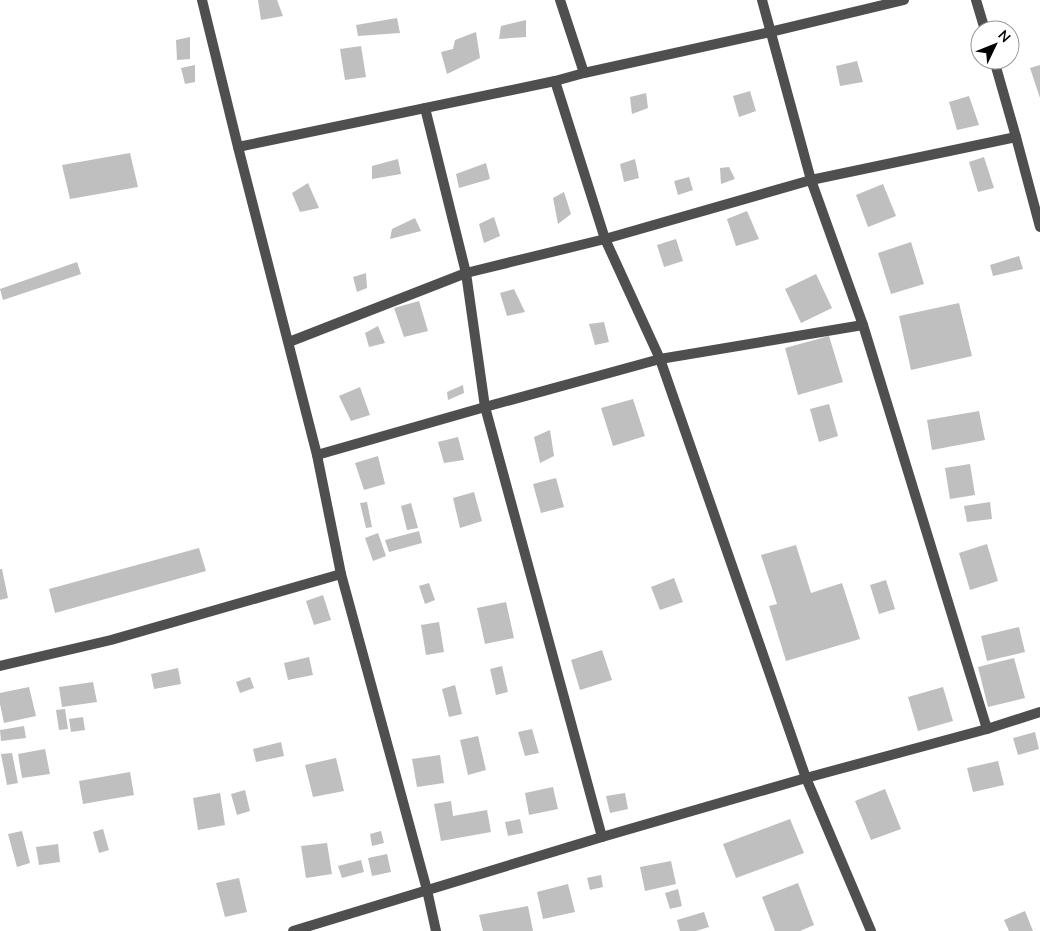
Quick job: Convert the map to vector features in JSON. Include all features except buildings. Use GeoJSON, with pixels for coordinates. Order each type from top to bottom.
{"type":"FeatureCollection","features":[{"type":"Feature","properties":{"kind":"street"},"geometry":{"type":"LineString","coordinates":[[202,0],[317,456],[341,574],[427,890],[436,931]]}},
{"type":"Feature","properties":{"kind":"street"},"geometry":{"type":"LineString","coordinates":[[560,0],[584,73]]}},
{"type":"Feature","properties":{"kind":"street"},"geometry":{"type":"LineString","coordinates":[[762,0],[810,180],[863,325],[987,729]]}},
{"type":"Feature","properties":{"kind":"street"},"geometry":{"type":"LineString","coordinates":[[238,148],[555,82],[584,73],[904,0]]}},
{"type":"Feature","properties":{"kind":"street"},"geometry":{"type":"LineString","coordinates":[[976,0],[982,20]]}},
{"type":"Feature","properties":{"kind":"street"},"geometry":{"type":"LineString","coordinates":[[997,70],[1040,227]]}},
{"type":"Feature","properties":{"kind":"street"},"geometry":{"type":"LineString","coordinates":[[555,82],[605,239],[660,359],[806,778],[871,931]]}},
{"type":"Feature","properties":{"kind":"street"},"geometry":{"type":"LineString","coordinates":[[425,108],[466,273],[485,407],[602,837]]}},
{"type":"Feature","properties":{"kind":"street"},"geometry":{"type":"LineString","coordinates":[[289,342],[466,273],[605,239],[810,180],[1016,137]]}},
{"type":"Feature","properties":{"kind":"street"},"geometry":{"type":"LineString","coordinates":[[317,456],[660,359],[863,325]]}},
{"type":"Feature","properties":{"kind":"street"},"geometry":{"type":"LineString","coordinates":[[0,666],[111,640],[341,574]]}},
{"type":"Feature","properties":{"kind":"street"},"geometry":{"type":"LineString","coordinates":[[293,931],[602,837],[806,778],[987,729],[1040,712]]}}]}
